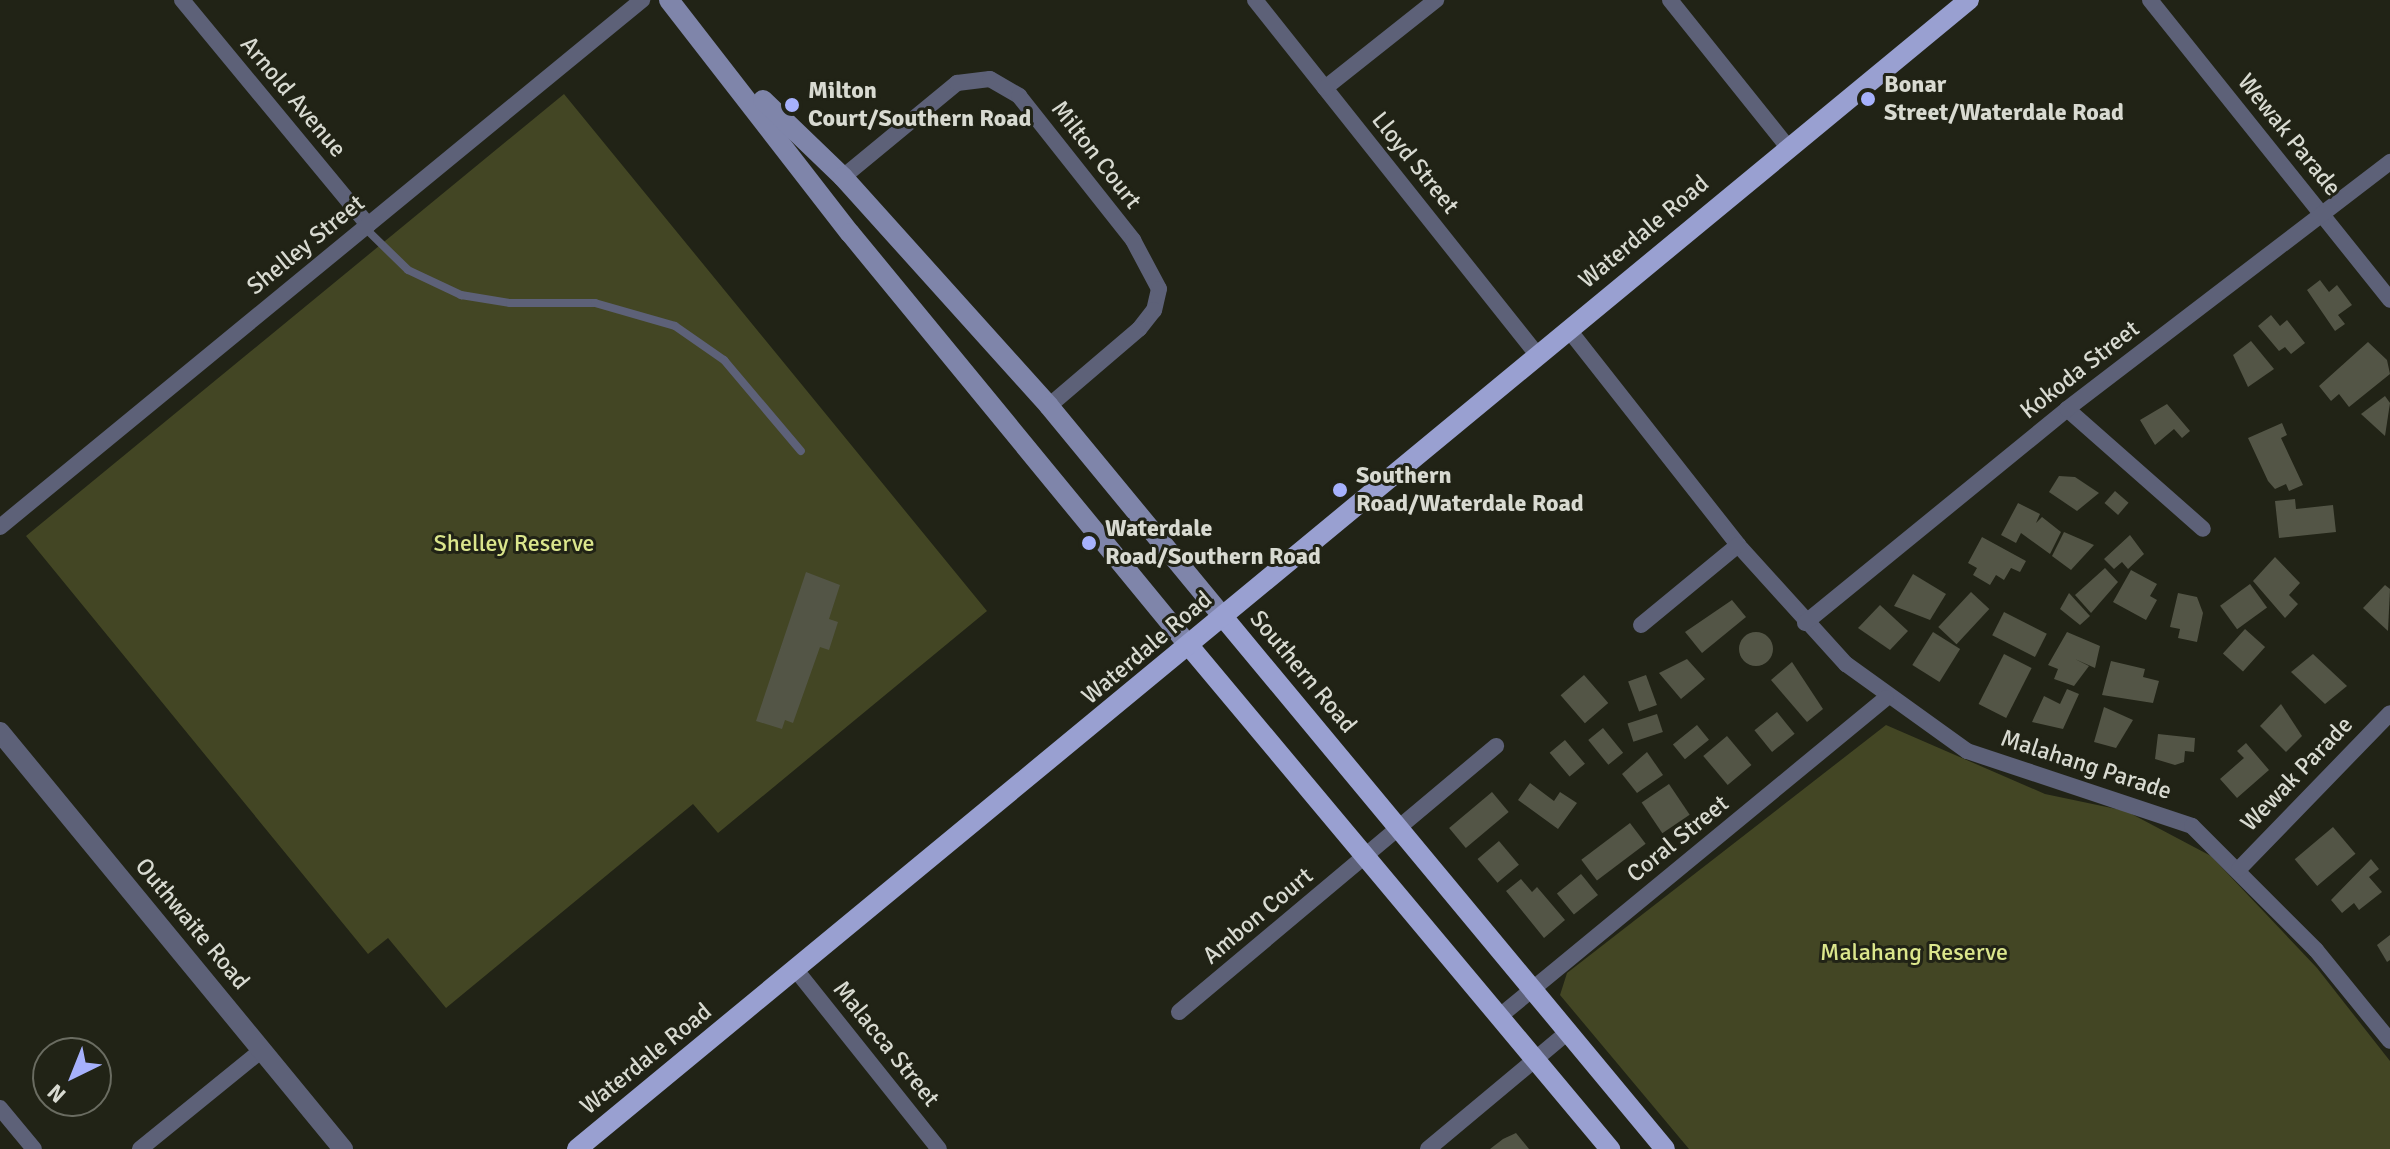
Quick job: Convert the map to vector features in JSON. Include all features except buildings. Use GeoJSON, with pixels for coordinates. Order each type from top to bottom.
{"type":"FeatureCollection","features":[{"type":"Feature","properties":{"kind":"main road","name":"Southern Road"},"geometry":{"type":"LineString","coordinates":[[669,0],[725,65],[850,233],[1190,647],[1610,1149]]}},
{"type":"Feature","properties":{"kind":"main road","name":"Waterdale Road"},"geometry":{"type":"LineString","coordinates":[[577,1149],[1190,647],[1786,145],[1969,0]]}},
{"type":"Feature","properties":{"kind":"main road","name":"Southern Road"},"geometry":{"type":"LineString","coordinates":[[725,65],[843,177],[1049,406],[1665,1149]]}},
{"type":"Feature","properties":{"kind":"street","name":"Arnold Avenue"},"geometry":{"type":"LineString","coordinates":[[182,0],[366,226]]}},
{"type":"Feature","properties":{"kind":"street","name":"Shelley Street"},"geometry":{"type":"LineString","coordinates":[[0,527],[642,0]]}},
{"type":"Feature","properties":{"kind":"street","name":"Lloyd Street"},"geometry":{"type":"LineString","coordinates":[[1255,0],[1538,356]]}},
{"type":"Feature","properties":{"kind":"street"},"geometry":{"type":"LineString","coordinates":[[1325,88],[1436,0]]}},
{"type":"Feature","properties":{"kind":"street"},"geometry":{"type":"LineString","coordinates":[[1670,0],[1786,145]]}},
{"type":"Feature","properties":{"kind":"street","name":"Wewak Parade"},"geometry":{"type":"LineString","coordinates":[[2150,0],[2390,300]]}},
{"type":"Feature","properties":{"kind":"street","name":"Milton Court"},"geometry":{"type":"LineString","coordinates":[[843,177],[957,83],[990,79],[1019,96],[1133,240],[1159,289],[1154,310],[1139,329],[1049,406]]}},
{"type":"Feature","properties":{"kind":"street","name":"Kokoda Street"},"geometry":{"type":"LineString","coordinates":[[1805,623],[2067,409],[2390,162]]}},
{"type":"Feature","properties":{"kind":"street","name":"Malahang Parade"},"geometry":{"type":"LineString","coordinates":[[1569,330],[1738,545],[1805,623],[1886,698],[1967,751],[2192,826],[2239,869],[2316,950],[2390,1041]]}},
{"type":"Feature","properties":{"kind":"street"},"geometry":{"type":"LineString","coordinates":[[2067,409],[2203,529]]}},
{"type":"Feature","properties":{"kind":"street"},"geometry":{"type":"LineString","coordinates":[[1641,625],[1738,545]]}},
{"type":"Feature","properties":{"kind":"street","name":"Coral Street"},"geometry":{"type":"LineString","coordinates":[[1500,1016],[1886,698]]}},
{"type":"Feature","properties":{"kind":"street","name":"Wewak Parade"},"geometry":{"type":"LineString","coordinates":[[2239,869],[2390,713]]}},
{"type":"Feature","properties":{"kind":"street","name":"Outhwaite Road"},"geometry":{"type":"LineString","coordinates":[[0,732],[343,1149]]}},
{"type":"Feature","properties":{"kind":"street","name":"Ambon Court"},"geometry":{"type":"LineString","coordinates":[[1179,1012],[1496,746]]}},
{"type":"Feature","properties":{"kind":"street","name":"Malacca Street"},"geometry":{"type":"LineString","coordinates":[[796,970],[939,1149]]}},
{"type":"Feature","properties":{"kind":"street"},"geometry":{"type":"LineString","coordinates":[[1428,1149],[1569,1031]]}},
{"type":"Feature","properties":{"kind":"street"},"geometry":{"type":"LineString","coordinates":[[140,1149],[262,1050]]}},
{"type":"Feature","properties":{"kind":"street"},"geometry":{"type":"LineString","coordinates":[[0,1108],[34,1149]]}},
{"type":"Feature","properties":{"kind":"lane"},"geometry":{"type":"LineString","coordinates":[[366,226],[408,270],[461,295],[510,303],[595,303],[675,326],[724,360],[801,451]]}},
{"type":"Feature","properties":{"kind":"green space","name":"Shelley Reserve"},"geometry":{"type":"Polygon","coordinates":[[[564,94],[987,611],[718,833],[693,804],[446,1008],[388,938],[368,954],[26,536],[564,94]]]}},
{"type":"Feature","properties":{"kind":"green space","name":"Malahang Reserve"},"geometry":{"type":"Polygon","coordinates":[[[1886,725],[2045,794],[2126,811],[2211,856],[2317,968],[2390,1061],[2390,1149],[1689,1149],[1560,995],[1567,973],[1886,725]]]}},
{"type":"Feature","properties":{"kind":"place","name":"Bonar Street/Waterdale Road"},"geometry":{"type":"Point","coordinates":[1868,99]}},
{"type":"Feature","properties":{"kind":"place","name":"Milton Court/Southern Road"},"geometry":{"type":"Point","coordinates":[792,105]}},
{"type":"Feature","properties":{"kind":"place","name":"Southern Road/Waterdale Road"},"geometry":{"type":"Point","coordinates":[1340,490]}},
{"type":"Feature","properties":{"kind":"place","name":"Waterdale Road/Southern Road"},"geometry":{"type":"Point","coordinates":[1089,543]}}]}
